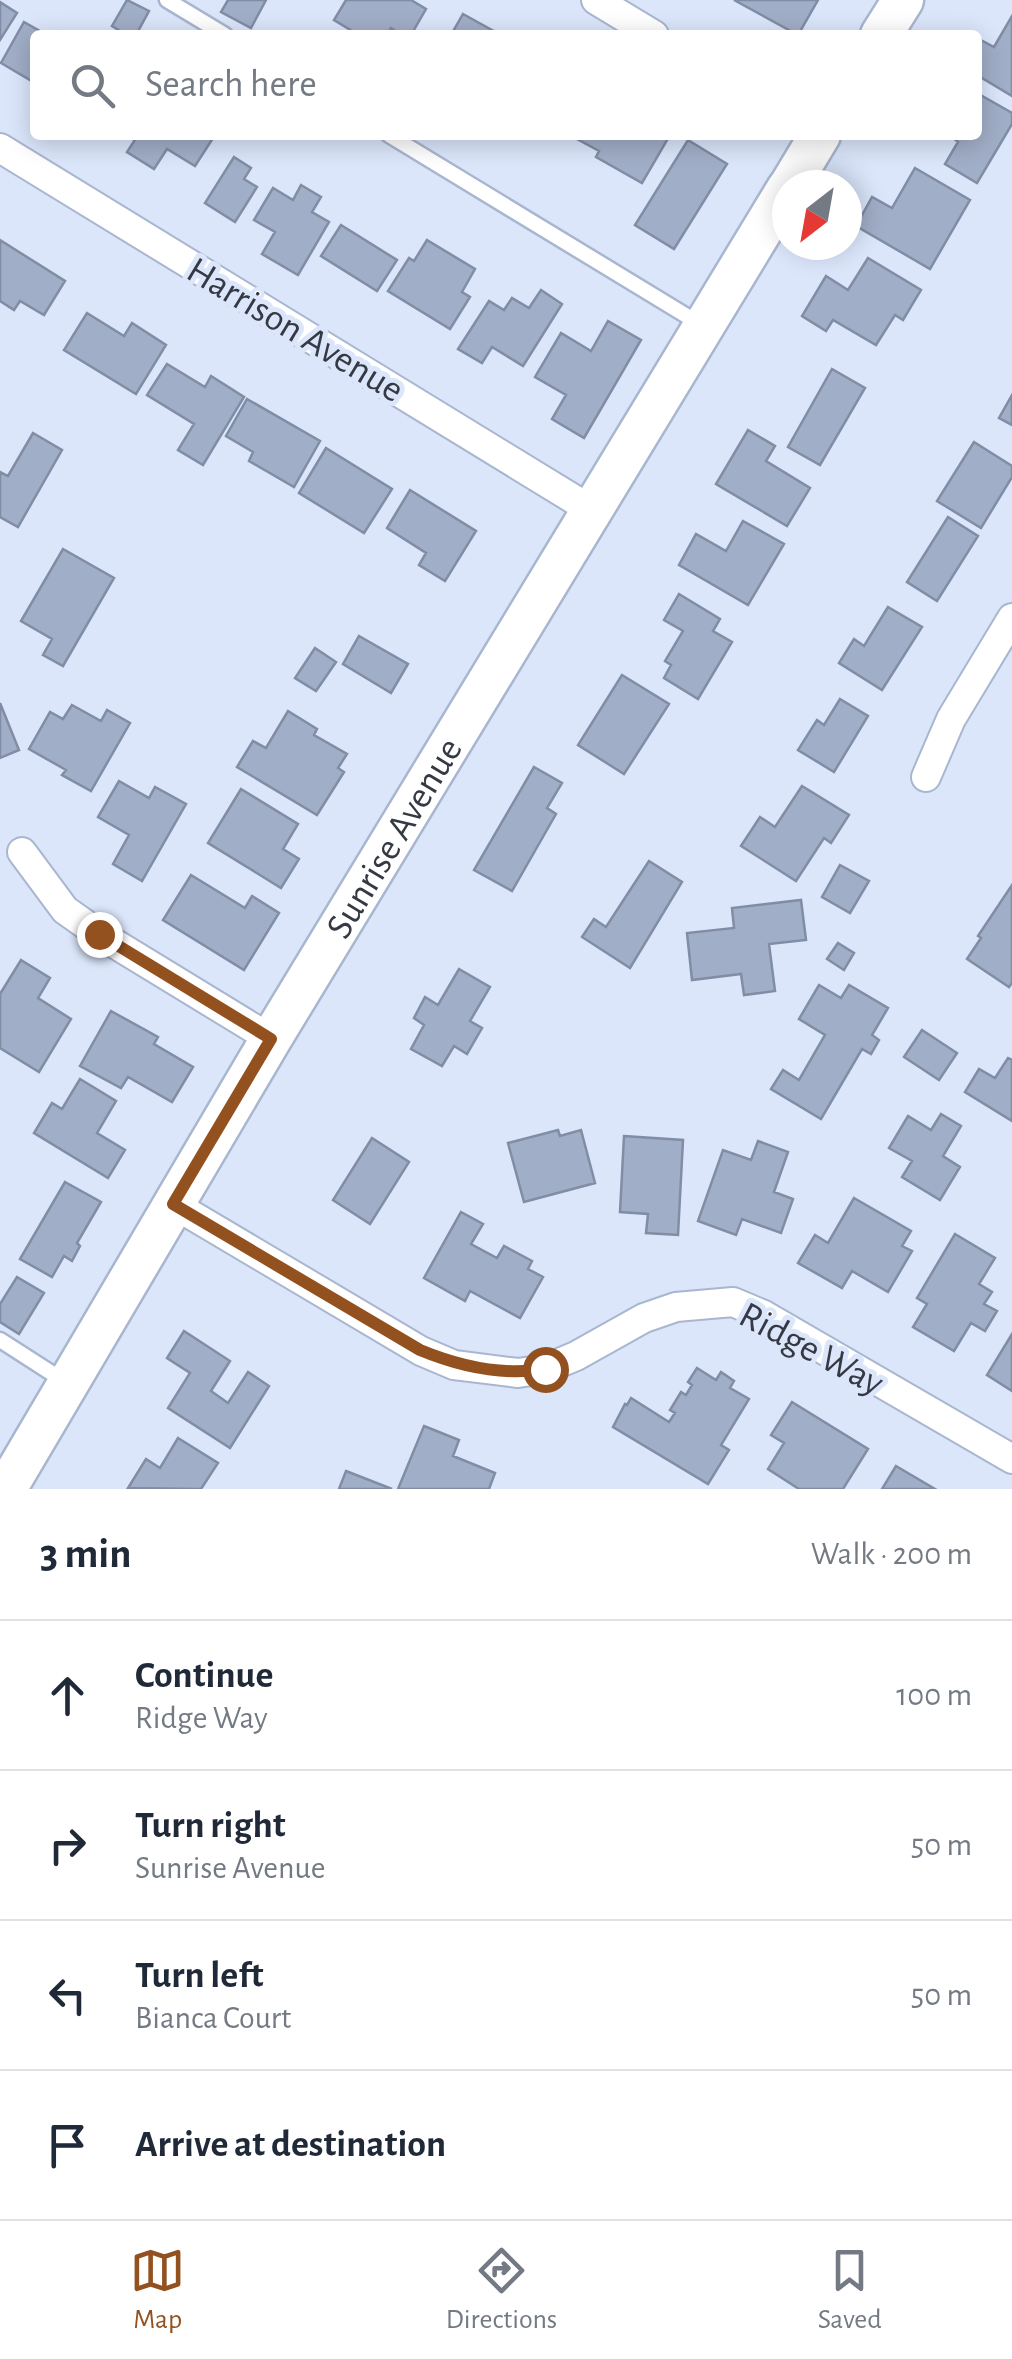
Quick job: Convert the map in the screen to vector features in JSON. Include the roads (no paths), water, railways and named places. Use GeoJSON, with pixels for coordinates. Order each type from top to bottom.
{"type":"FeatureCollection","features":[{"type":"Feature","properties":{"kind":"street"},"geometry":{"type":"LineString","coordinates":[[596,0],[646,30]]}},
{"type":"Feature","properties":{"kind":"street"},"geometry":{"type":"LineString","coordinates":[[884,30],[902,0]]}},
{"type":"Feature","properties":{"kind":"street","name":"Sunrise Avenue"},"geometry":{"type":"LineString","coordinates":[[798,170],[816,140]]}},
{"type":"Feature","properties":{"kind":"street","name":"Harrison Avenue"},"geometry":{"type":"LineString","coordinates":[[0,148],[593,511]]}},
{"type":"Feature","properties":{"kind":"street","name":"Sunrise Avenue"},"geometry":{"type":"LineString","coordinates":[[6,1489],[271,1039],[772,214]]}},
{"type":"Feature","properties":{"kind":"street"},"geometry":{"type":"LineString","coordinates":[[926,777],[951,718],[1012,618]]}},
{"type":"Feature","properties":{"kind":"street"},"geometry":{"type":"LineString","coordinates":[[22,852],[65,910],[271,1039]]}},
{"type":"Feature","properties":{"kind":"street","name":"Ridge Way"},"geometry":{"type":"LineString","coordinates":[[173,1204],[420,1350],[454,1365],[518,1373],[545,1369],[644,1318],[676,1307],[733,1302],[764,1315],[1012,1459]]}},
{"type":"Feature","properties":{"kind":"lane"},"geometry":{"type":"LineString","coordinates":[[168,0],[217,30]]}},
{"type":"Feature","properties":{"kind":"lane"},"geometry":{"type":"LineString","coordinates":[[397,140],[704,327]]}},
{"type":"Feature","properties":{"kind":"lane"},"geometry":{"type":"LineString","coordinates":[[0,1340],[68,1384]]}}]}
